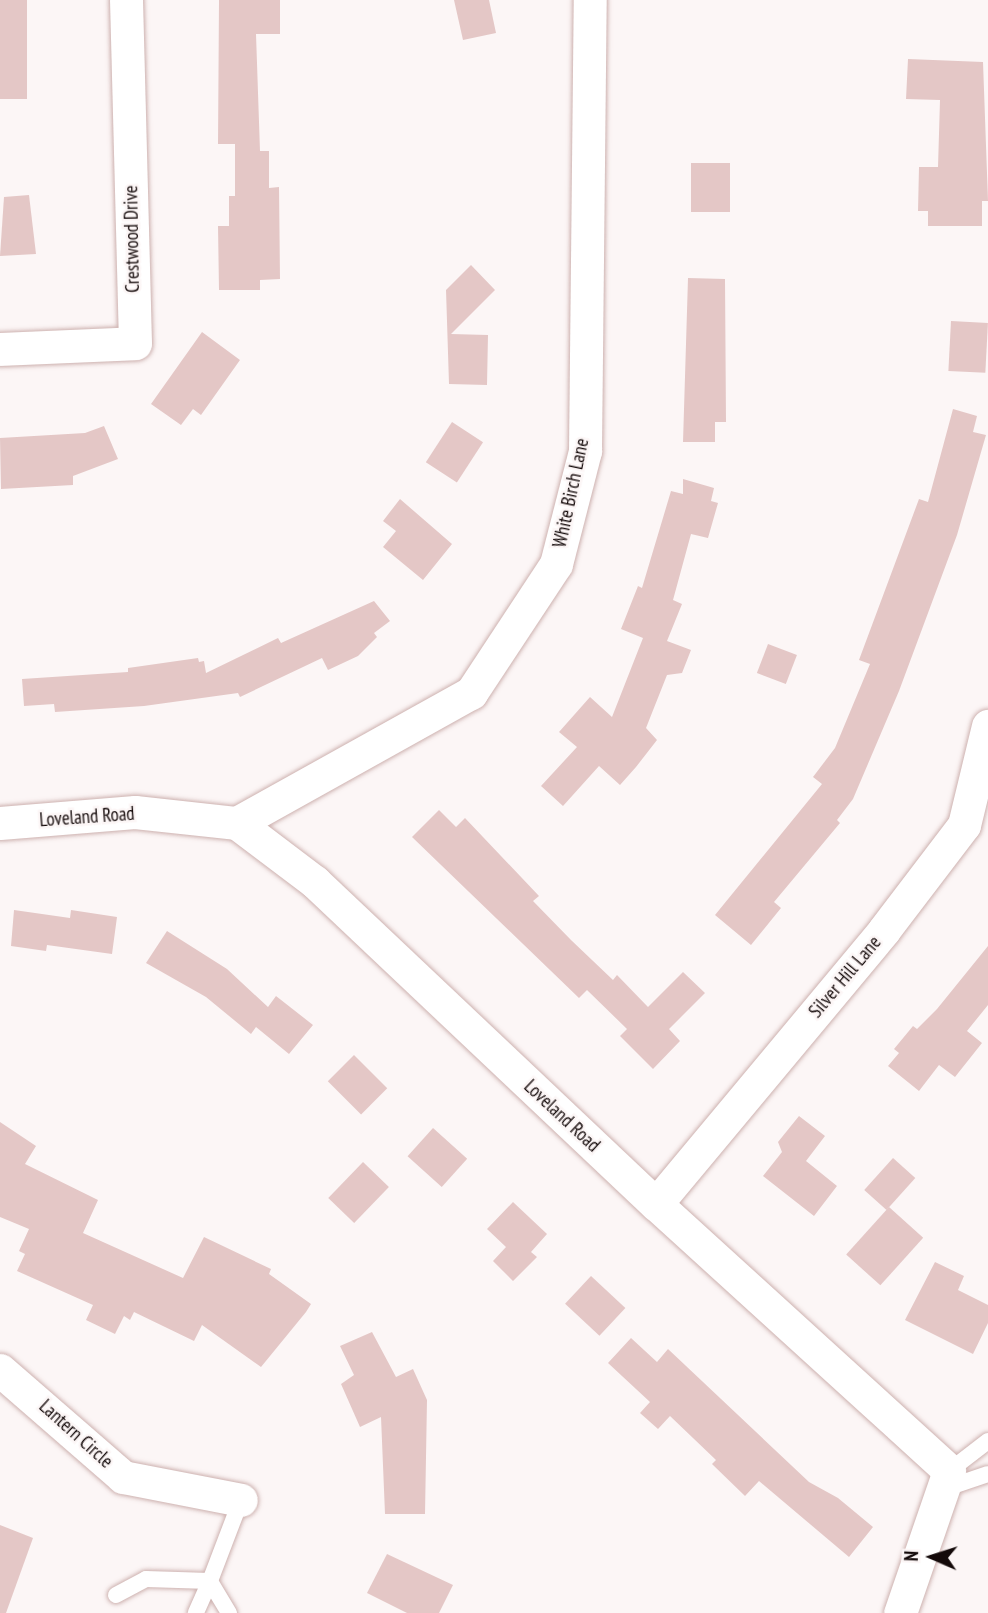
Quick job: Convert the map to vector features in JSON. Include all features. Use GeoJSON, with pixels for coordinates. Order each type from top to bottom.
{"type":"FeatureCollection","features":[{"type":"Feature","properties":{"kind":"street","name":"Crestwood Drive"},"geometry":{"type":"LineString","coordinates":[[0,349],[135,344],[126,0]]}},
{"type":"Feature","properties":{"kind":"street","name":"White Birch Lane"},"geometry":{"type":"LineString","coordinates":[[237,823],[471,693],[556,564],[584,451],[590,0]]}},
{"type":"Feature","properties":{"kind":"street","name":"Silver Hill Lane"},"geometry":{"type":"LineString","coordinates":[[656,1204],[884,930],[964,825],[988,726]]}},
{"type":"Feature","properties":{"kind":"street","name":"Loveland Road"},"geometry":{"type":"LineString","coordinates":[[0,823],[135,812],[237,823],[315,882],[945,1480]]}},
{"type":"Feature","properties":{"kind":"street","name":"Lantern Circle"},"geometry":{"type":"LineString","coordinates":[[0,1370],[123,1476],[241,1500]]}},
{"type":"Feature","properties":{"kind":"street"},"geometry":{"type":"LineString","coordinates":[[900,1613],[945,1480]]}},
{"type":"Feature","properties":{"kind":"lane"},"geometry":{"type":"LineString","coordinates":[[945,1480],[988,1441]]}},
{"type":"Feature","properties":{"kind":"lane"},"geometry":{"type":"LineString","coordinates":[[945,1480],[988,1474]]}},
{"type":"Feature","properties":{"kind":"lane"},"geometry":{"type":"LineString","coordinates":[[196,1613],[241,1500]]}},
{"type":"Feature","properties":{"kind":"lane"},"geometry":{"type":"LineString","coordinates":[[116,1595],[146,1579],[210,1581]]}},
{"type":"Feature","properties":{"kind":"lane"},"geometry":{"type":"LineString","coordinates":[[210,1581],[229,1613]]}},
{"type":"Feature","properties":{"kind":"building"},"geometry":{"type":"Polygon","coordinates":[[[0,0],[27,0],[27,99],[0,99],[0,0]]]}},
{"type":"Feature","properties":{"kind":"building"},"geometry":{"type":"Polygon","coordinates":[[[219,0],[280,0],[280,34],[256,34],[260,151],[269,151],[269,188],[279,187],[280,279],[260,280],[260,290],[219,290],[218,226],[229,226],[229,196],[235,196],[235,144],[218,144],[219,0]]]}},
{"type":"Feature","properties":{"kind":"building"},"geometry":{"type":"Polygon","coordinates":[[[454,0],[489,0],[496,33],[463,40],[454,0]]]}},
{"type":"Feature","properties":{"kind":"building"},"geometry":{"type":"Polygon","coordinates":[[[908,59],[983,62],[988,201],[982,201],[982,226],[928,226],[928,211],[918,211],[919,167],[938,167],[940,100],[906,99],[908,59]]]}},
{"type":"Feature","properties":{"kind":"building"},"geometry":{"type":"Polygon","coordinates":[[[691,163],[730,163],[730,212],[691,212],[691,163]]]}},
{"type":"Feature","properties":{"kind":"building"},"geometry":{"type":"Polygon","coordinates":[[[29,195],[36,254],[0,256],[4,197],[29,195]]]}},
{"type":"Feature","properties":{"kind":"building"},"geometry":{"type":"Polygon","coordinates":[[[471,265],[495,290],[451,334],[488,335],[487,385],[449,384],[446,290],[471,265]]]}},
{"type":"Feature","properties":{"kind":"building"},"geometry":{"type":"Polygon","coordinates":[[[688,278],[725,279],[726,422],[715,422],[715,442],[683,442],[688,278]]]}},
{"type":"Feature","properties":{"kind":"building"},"geometry":{"type":"Polygon","coordinates":[[[951,321],[988,323],[985,373],[948,371],[951,321]]]}},
{"type":"Feature","properties":{"kind":"building"},"geometry":{"type":"Polygon","coordinates":[[[202,332],[240,360],[201,415],[193,409],[181,425],[151,404],[202,332]]]}},
{"type":"Feature","properties":{"kind":"building"},"geometry":{"type":"Polygon","coordinates":[[[953,409],[977,416],[973,432],[986,435],[957,535],[899,691],[853,799],[837,820],[840,823],[774,902],[781,908],[751,945],[715,915],[822,784],[813,777],[835,748],[870,664],[859,660],[919,499],[928,502],[953,409]]]}},
{"type":"Feature","properties":{"kind":"building"},"geometry":{"type":"Polygon","coordinates":[[[452,422],[483,442],[457,482],[426,462],[452,422]]]}},
{"type":"Feature","properties":{"kind":"building"},"geometry":{"type":"Polygon","coordinates":[[[104,426],[118,459],[73,476],[73,485],[1,489],[0,438],[85,433],[104,426]]]}},
{"type":"Feature","properties":{"kind":"building"},"geometry":{"type":"Polygon","coordinates":[[[683,479],[714,488],[711,501],[718,503],[708,538],[691,534],[673,600],[682,604],[667,641],[691,650],[682,673],[667,675],[646,728],[657,740],[636,767],[620,785],[599,766],[563,806],[541,786],[577,747],[559,732],[590,697],[612,717],[643,638],[621,629],[638,586],[642,588],[671,491],[683,494],[683,479]]]}},
{"type":"Feature","properties":{"kind":"building"},"geometry":{"type":"Polygon","coordinates":[[[400,499],[452,544],[423,580],[383,547],[396,531],[383,521],[400,499]]]}},
{"type":"Feature","properties":{"kind":"building"},"geometry":{"type":"Polygon","coordinates":[[[374,601],[390,621],[374,633],[377,637],[358,656],[328,670],[322,658],[240,697],[238,693],[144,706],[55,712],[54,704],[24,706],[22,679],[128,672],[128,668],[198,658],[199,662],[204,661],[206,673],[278,638],[281,643],[374,601]]]}},
{"type":"Feature","properties":{"kind":"building"},"geometry":{"type":"Polygon","coordinates":[[[768,644],[797,655],[786,684],[757,673],[768,644]]]}},
{"type":"Feature","properties":{"kind":"building"},"geometry":{"type":"Polygon","coordinates":[[[439,810],[456,827],[465,818],[539,896],[533,901],[613,980],[617,975],[648,1007],[683,972],[705,993],[669,1029],[680,1041],[653,1069],[620,1036],[627,1029],[587,990],[579,998],[412,837],[439,810]]]}},
{"type":"Feature","properties":{"kind":"building"},"geometry":{"type":"Polygon","coordinates":[[[14,910],[70,918],[71,910],[117,917],[112,954],[47,945],[46,951],[11,946],[14,910]]]}},
{"type":"Feature","properties":{"kind":"building"},"geometry":{"type":"Polygon","coordinates":[[[167,931],[227,969],[268,1007],[276,996],[313,1025],[289,1054],[256,1027],[251,1034],[206,997],[146,963],[167,931]]]}},
{"type":"Feature","properties":{"kind":"building"},"geometry":{"type":"Polygon","coordinates":[[[988,946],[988,1005],[967,1031],[982,1043],[955,1077],[939,1065],[919,1091],[888,1066],[899,1053],[894,1049],[913,1026],[917,1029],[937,1009],[988,946]]]}},
{"type":"Feature","properties":{"kind":"building"},"geometry":{"type":"Polygon","coordinates":[[[354,1055],[387,1088],[361,1114],[328,1081],[354,1055]]]}},
{"type":"Feature","properties":{"kind":"building"},"geometry":{"type":"Polygon","coordinates":[[[799,1116],[825,1136],[806,1161],[837,1186],[814,1216],[763,1176],[782,1152],[778,1142],[799,1116]]]}},
{"type":"Feature","properties":{"kind":"building"},"geometry":{"type":"Polygon","coordinates":[[[0,1122],[36,1146],[25,1164],[98,1200],[83,1233],[183,1278],[204,1237],[271,1269],[269,1274],[311,1304],[261,1367],[202,1325],[194,1341],[134,1312],[130,1320],[124,1316],[115,1334],[86,1320],[93,1305],[17,1271],[25,1254],[19,1251],[29,1229],[0,1217],[0,1122]]]}},
{"type":"Feature","properties":{"kind":"building"},"geometry":{"type":"Polygon","coordinates":[[[433,1128],[467,1159],[442,1187],[408,1156],[433,1128]]]}},
{"type":"Feature","properties":{"kind":"building"},"geometry":{"type":"Polygon","coordinates":[[[893,1158],[915,1178],[887,1210],[864,1190],[893,1158]]]}},
{"type":"Feature","properties":{"kind":"building"},"geometry":{"type":"Polygon","coordinates":[[[363,1162],[389,1187],[354,1223],[328,1198],[363,1162]]]}},
{"type":"Feature","properties":{"kind":"building"},"geometry":{"type":"Polygon","coordinates":[[[513,1202],[547,1234],[531,1252],[537,1257],[513,1281],[493,1261],[506,1247],[487,1229],[513,1202]]]}},
{"type":"Feature","properties":{"kind":"building"},"geometry":{"type":"Polygon","coordinates":[[[889,1207],[923,1238],[880,1285],[846,1255],[889,1207]]]}},
{"type":"Feature","properties":{"kind":"building"},"geometry":{"type":"Polygon","coordinates":[[[935,1262],[964,1276],[958,1290],[988,1305],[988,1323],[973,1354],[905,1320],[935,1262]]]}},
{"type":"Feature","properties":{"kind":"building"},"geometry":{"type":"Polygon","coordinates":[[[591,1276],[625,1308],[599,1336],[565,1304],[591,1276]]]}},
{"type":"Feature","properties":{"kind":"building"},"geometry":{"type":"Polygon","coordinates":[[[372,1332],[396,1377],[413,1369],[427,1400],[425,1514],[385,1514],[381,1417],[360,1427],[341,1384],[354,1375],[340,1346],[372,1332]]]}},
{"type":"Feature","properties":{"kind":"building"},"geometry":{"type":"Polygon","coordinates":[[[631,1338],[657,1362],[668,1349],[809,1482],[838,1498],[873,1527],[849,1557],[759,1481],[745,1496],[712,1464],[716,1460],[670,1416],[658,1429],[640,1413],[650,1402],[608,1363],[631,1338]]]}},
{"type":"Feature","properties":{"kind":"building"},"geometry":{"type":"Polygon","coordinates":[[[0,1525],[33,1538],[6,1613],[0,1613],[0,1525]]]}},
{"type":"Feature","properties":{"kind":"building"},"geometry":{"type":"Polygon","coordinates":[[[387,1554],[453,1585],[439,1613],[407,1613],[367,1593],[387,1554]]]}}]}
